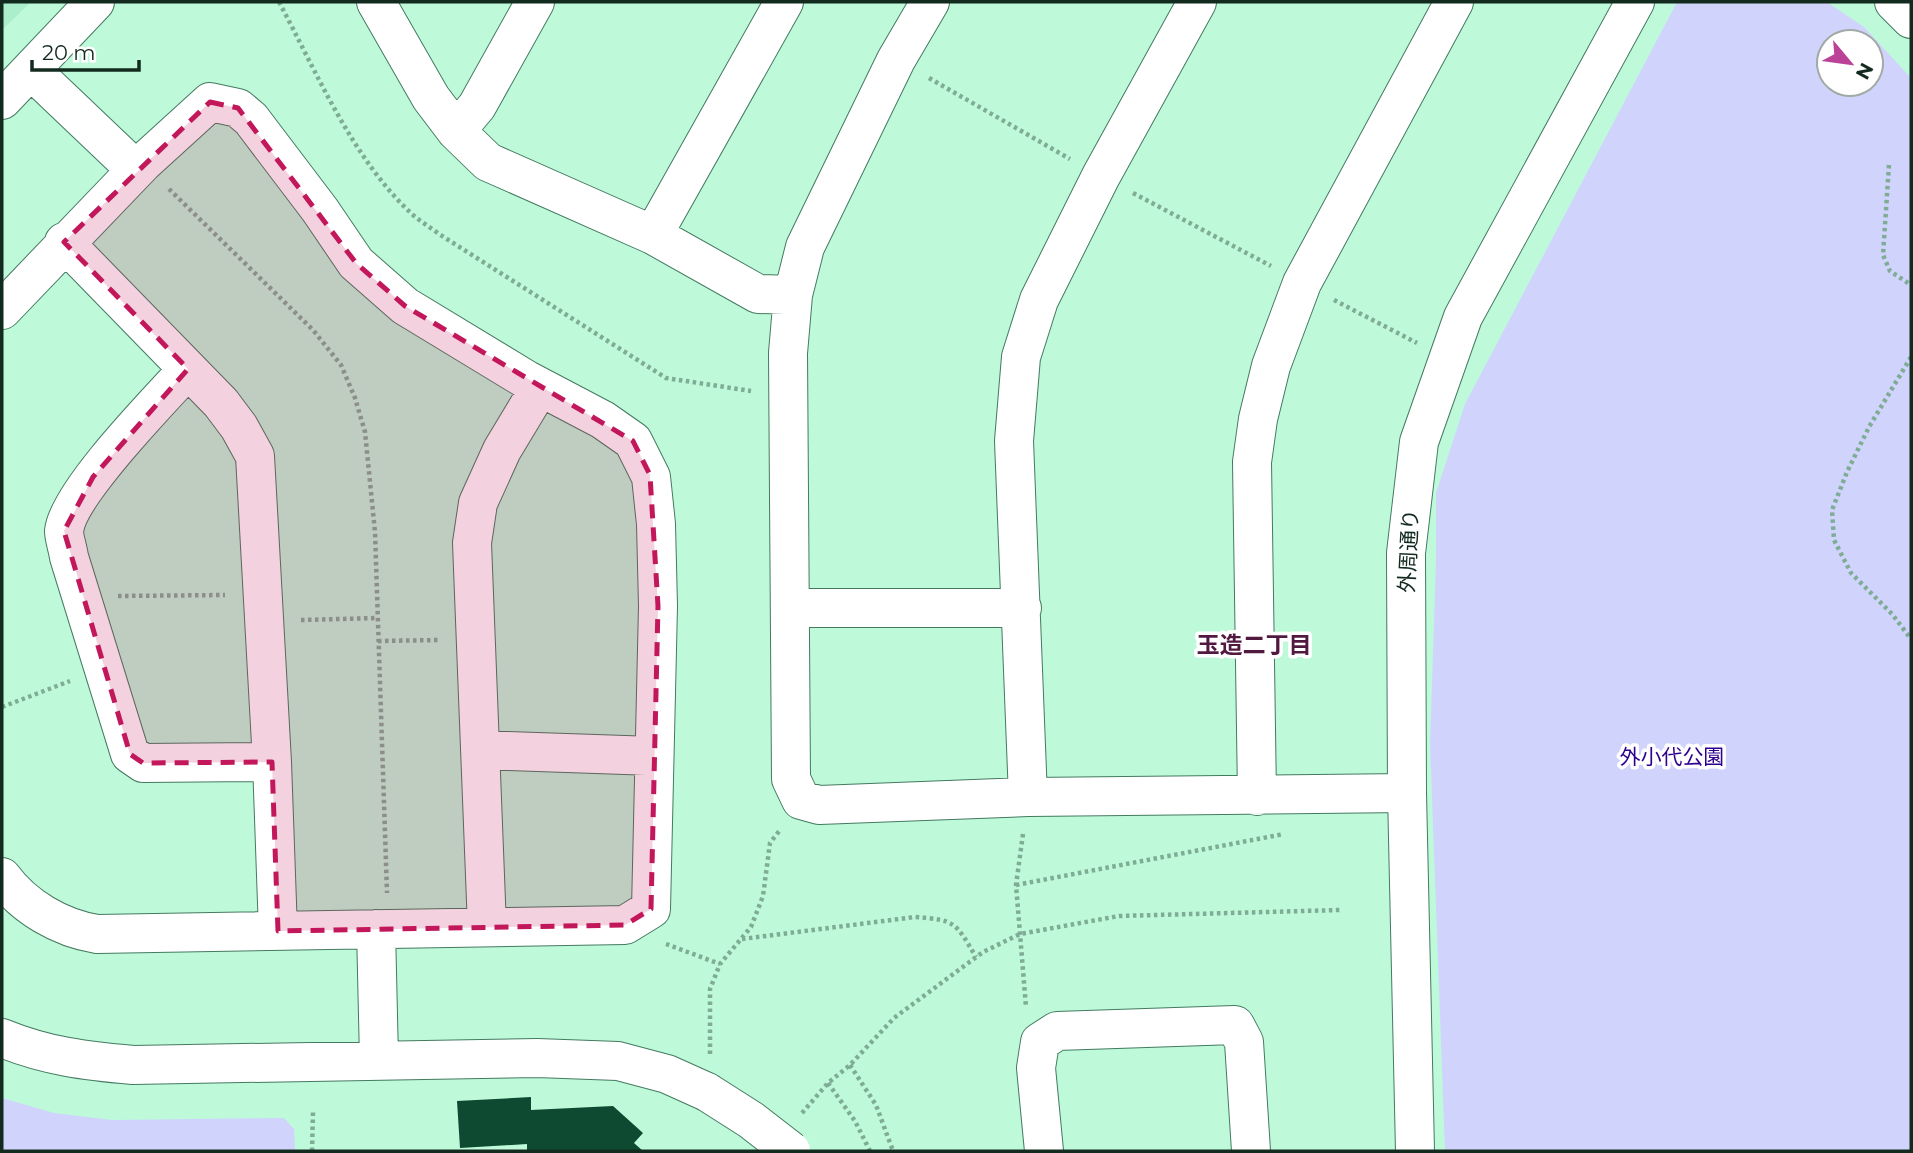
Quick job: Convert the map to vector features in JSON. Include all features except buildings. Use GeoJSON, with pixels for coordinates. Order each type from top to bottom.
{"type":"FeatureCollection","features":[{"type":"Feature","properties":{"kind":"street"},"geometry":{"type":"LineString","coordinates":[[2,100],[95,2]]}},
{"type":"Feature","properties":{"kind":"street"},"geometry":{"type":"LineString","coordinates":[[376,2],[431,98],[456,131],[488,162],[653,235],[758,294],[793,295]]}},
{"type":"Feature","properties":{"kind":"street"},"geometry":{"type":"LineString","coordinates":[[456,131],[477,106],[535,2]]}},
{"type":"Feature","properties":{"kind":"street"},"geometry":{"type":"LineString","coordinates":[[653,235],[785,2]]}},
{"type":"Feature","properties":{"kind":"street"},"geometry":{"type":"LineString","coordinates":[[930,2],[897,60],[805,247],[793,295],[788,353],[791,779],[801,800],[819,805],[1028,797],[1407,793]]}},
{"type":"Feature","properties":{"kind":"street"},"geometry":{"type":"LineString","coordinates":[[1028,797],[1014,441],[1021,357],[1039,300],[1101,176],[1197,2]]}},
{"type":"Feature","properties":{"kind":"street"},"geometry":{"type":"LineString","coordinates":[[1258,796],[1252,462],[1258,419],[1271,366],[1302,283],[1454,2]]}},
{"type":"Feature","properties":{"kind":"street","name":"外周通り"},"geometry":{"type":"LineString","coordinates":[[1415,1151],[1407,793],[1406,553],[1419,442],[1463,317],[1635,2]]}},
{"type":"Feature","properties":{"kind":"street"},"geometry":{"type":"LineString","coordinates":[[1894,2],[1911,19]]}},
{"type":"Feature","properties":{"kind":"street"},"geometry":{"type":"LineString","coordinates":[[31,70],[139,166]]}},
{"type":"Feature","properties":{"kind":"street"},"geometry":{"type":"LineString","coordinates":[[2,310],[139,166],[210,102],[238,107],[251,119],[320,209],[356,263],[405,306],[540,387],[603,420],[633,442],[651,477],[656,524],[658,606],[651,909],[625,925],[97,934],[74,930],[36,909],[11,889],[2,877]]}},
{"type":"Feature","properties":{"kind":"street"},"geometry":{"type":"LineString","coordinates":[[64,242],[221,403],[239,427],[255,456],[272,762],[278,931]]}},
{"type":"Feature","properties":{"kind":"street"},"geometry":{"type":"LineString","coordinates":[[188,369],[93,477],[74,506],[64,531],[69,557],[130,754],[143,763],[272,762]]}},
{"type":"Feature","properties":{"kind":"street"},"geometry":{"type":"LineString","coordinates":[[487,927],[472,543],[478,503],[502,450],[540,387]]}},
{"type":"Feature","properties":{"kind":"street"},"geometry":{"type":"LineString","coordinates":[[790,608],[1022,608]]}},
{"type":"Feature","properties":{"kind":"street"},"geometry":{"type":"LineString","coordinates":[[480,750],[654,756]]}},
{"type":"Feature","properties":{"kind":"street"},"geometry":{"type":"LineString","coordinates":[[379,1059],[382,929]]}},
{"type":"Feature","properties":{"kind":"street"},"geometry":{"type":"LineString","coordinates":[[1044,1151],[1036,1068],[1040,1042],[1057,1031],[1235,1025],[1244,1042],[1251,1151]]}},
{"type":"Feature","properties":{"kind":"street"},"geometry":{"type":"LineString","coordinates":[[2,1038],[69,1059],[133,1065],[379,1059],[537,1058],[618,1061],[667,1074],[708,1077],[751,1120],[793,1137]]}},
{"type":"Feature","properties":{"kind":"path"},"geometry":{"type":"LineString","coordinates":[[279,2],[346,129],[383,181],[413,215],[666,378],[760,392],[789,393]]}},
{"type":"Feature","properties":{"kind":"path"},"geometry":{"type":"LineString","coordinates":[[897,60],[1101,176],[1423,346]]}},
{"type":"Feature","properties":{"kind":"path"},"geometry":{"type":"LineString","coordinates":[[1889,165],[1883,256],[1890,271],[1911,285]]}},
{"type":"Feature","properties":{"kind":"path"},"geometry":{"type":"LineString","coordinates":[[139,166],[313,330],[341,365],[355,398],[365,432],[375,532],[382,929]]}},
{"type":"Feature","properties":{"kind":"path"},"geometry":{"type":"LineString","coordinates":[[1911,357],[1870,427],[1847,472],[1832,510],[1834,540],[1851,573],[1892,614],[1911,639]]}},
{"type":"Feature","properties":{"kind":"path"},"geometry":{"type":"LineString","coordinates":[[83,604],[117,596],[378,618]]}},
{"type":"Feature","properties":{"kind":"path"},"geometry":{"type":"LineString","coordinates":[[377,640],[475,639]]}},
{"type":"Feature","properties":{"kind":"path"},"geometry":{"type":"LineString","coordinates":[[2,706],[103,668]]}},
{"type":"Feature","properties":{"kind":"path"},"geometry":{"type":"LineString","coordinates":[[1028,797],[1016,885],[1027,1022],[1040,1042]]}},
{"type":"Feature","properties":{"kind":"path"},"geometry":{"type":"LineString","coordinates":[[708,1077],[710,989],[720,964],[751,927],[763,897],[770,843],[801,800]]}},
{"type":"Feature","properties":{"kind":"path"},"geometry":{"type":"LineString","coordinates":[[1016,885],[1292,833]]}},
{"type":"Feature","properties":{"kind":"path"},"geometry":{"type":"LineString","coordinates":[[651,909],[655,940],[720,964]]}},
{"type":"Feature","properties":{"kind":"path"},"geometry":{"type":"LineString","coordinates":[[793,1137],[828,1083],[850,1065],[894,1018],[976,957],[1020,934],[1119,916],[1340,910]]}},
{"type":"Feature","properties":{"kind":"path"},"geometry":{"type":"LineString","coordinates":[[741,939],[915,917],[943,919],[959,929],[976,957]]}},
{"type":"Feature","properties":{"kind":"path"},"geometry":{"type":"LineString","coordinates":[[850,1065],[876,1104],[893,1151]]}},
{"type":"Feature","properties":{"kind":"path"},"geometry":{"type":"LineString","coordinates":[[828,1083],[855,1121],[870,1151]]}},
{"type":"Feature","properties":{"kind":"path"},"geometry":{"type":"LineString","coordinates":[[312,1151],[313,1112]]}},
{"type":"Feature","properties":{"kind":"highlighted area"},"geometry":{"type":"Polygon","coordinates":[[[210,102],[238,108],[356,263],[405,306],[633,441],[650,475],[658,606],[651,909],[625,925],[278,931],[272,762],[143,763],[130,754],[103,668],[64,531],[93,477],[188,369],[64,242],[210,102]]]}},
{"type":"Feature","properties":{"kind":"shaded area"},"geometry":{"type":"Polygon","coordinates":[[[2,2],[31,2],[2,30],[2,2]]]}},
{"type":"Feature","properties":{"kind":"green space","name":"外小代公園"},"geometry":{"type":"Polygon","coordinates":[[[1677,2],[1827,2],[1864,27],[1815,28],[1815,98],[1885,98],[1885,50],[1911,78],[1911,1151],[1445,1151],[1430,744],[1436,493],[1465,404],[1677,2]]]}},
{"type":"Feature","properties":{"kind":"green space"},"geometry":{"type":"Polygon","coordinates":[[[2,1098],[54,1113],[112,1120],[284,1118],[294,1129],[295,1151],[2,1151],[2,1098]]]}},
{"type":"Feature","properties":{"kind":"district","name":"玉造二丁目"},"geometry":{"type":"Point","coordinates":[1254,645]}}]}
